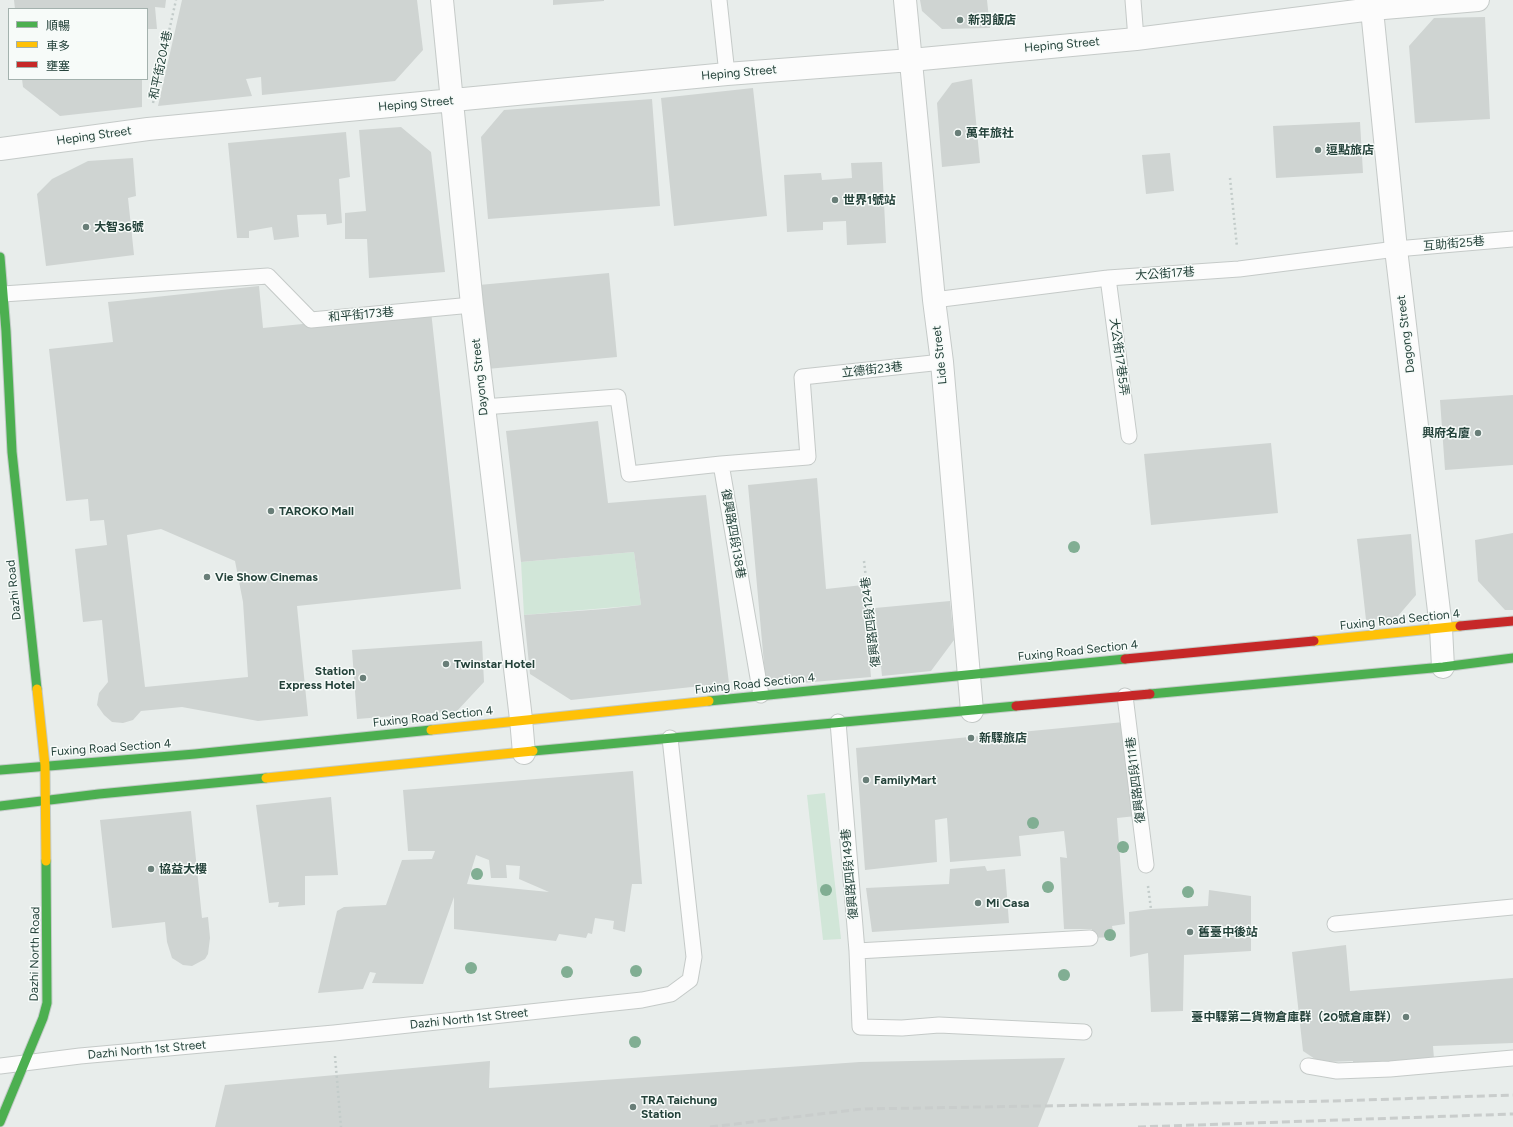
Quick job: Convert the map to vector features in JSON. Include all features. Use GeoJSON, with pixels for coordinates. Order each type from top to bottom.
{"type":"FeatureCollection","features":[{"type":"Feature","properties":{"kind":"main road","name":"Dazhi Road"},"geometry":{"type":"LineString","coordinates":[[0,257],[3,294],[6,452],[45,766],[46,801]]}},
{"type":"Feature","properties":{"kind":"main road","name":"Fuxing Road Section 4"},"geometry":{"type":"LineString","coordinates":[[0,770],[195,754],[521,719],[1513,621]]}},
{"type":"Feature","properties":{"kind":"main road"},"geometry":{"type":"LineString","coordinates":[[0,806],[98,794],[670,738],[1443,667],[1513,658]]}},
{"type":"Feature","properties":{"kind":"main road","name":"Dazhi North Road"},"geometry":{"type":"LineString","coordinates":[[0,1122],[26,1062],[43,1018],[47,1003],[46,801]]}},
{"type":"Feature","properties":{"kind":"street","name":"Dayong Street"},"geometry":{"type":"LineString","coordinates":[[442,0],[483,407],[524,753]]}},
{"type":"Feature","properties":{"kind":"street","name":"Lide Street"},"geometry":{"type":"LineString","coordinates":[[905,0],[934,300],[942,362],[972,711]]}},
{"type":"Feature","properties":{"kind":"street","name":"Heping Street"},"geometry":{"type":"LineString","coordinates":[[0,149],[148,129],[727,74],[911,60],[1136,38],[1372,4],[1478,0]]}},
{"type":"Feature","properties":{"kind":"street","name":"Dagong Street"},"geometry":{"type":"LineString","coordinates":[[1372,4],[1396,249],[1440,628],[1443,667]]}},
{"type":"Feature","properties":{"kind":"lane"},"geometry":{"type":"LineString","coordinates":[[719,0],[727,74]]}},
{"type":"Feature","properties":{"kind":"lane"},"geometry":{"type":"LineString","coordinates":[[1133,0],[1136,38]]}},
{"type":"Feature","properties":{"kind":"lane","name":"互助街25巷"},"geometry":{"type":"LineString","coordinates":[[1396,249],[1513,239]]}},
{"type":"Feature","properties":{"kind":"lane","name":"大公街17巷"},"geometry":{"type":"LineString","coordinates":[[934,300],[1108,278],[1239,269],[1396,249]]}},
{"type":"Feature","properties":{"kind":"lane","name":"和平街173巷"},"geometry":{"type":"LineString","coordinates":[[3,294],[268,276],[311,320],[472,305]]}},
{"type":"Feature","properties":{"kind":"lane","name":"大公街17巷5弄"},"geometry":{"type":"LineString","coordinates":[[1108,278],[1130,436]]}},
{"type":"Feature","properties":{"kind":"lane","name":"立德街23巷"},"geometry":{"type":"LineString","coordinates":[[721,464],[808,457],[802,377],[942,362]]}},
{"type":"Feature","properties":{"kind":"lane"},"geometry":{"type":"LineString","coordinates":[[483,407],[618,397],[629,474],[721,464]]}},
{"type":"Feature","properties":{"kind":"lane","name":"復興路四段138巷"},"geometry":{"type":"LineString","coordinates":[[721,464],[761,695]]}},
{"type":"Feature","properties":{"kind":"lane","name":"復興路四段111巷"},"geometry":{"type":"LineString","coordinates":[[1125,696],[1146,866]]}},
{"type":"Feature","properties":{"kind":"lane","name":"復興路四段149巷"},"geometry":{"type":"LineString","coordinates":[[838,722],[857,951],[860,1027],[902,1028],[939,1025],[1084,1032]]}},
{"type":"Feature","properties":{"kind":"lane","name":"Dazhi North 1st Street"},"geometry":{"type":"LineString","coordinates":[[0,1066],[26,1062],[334,1033],[642,1000],[671,994],[690,980],[694,957],[670,738]]}},
{"type":"Feature","properties":{"kind":"lane"},"geometry":{"type":"LineString","coordinates":[[1335,924],[1513,907]]}},
{"type":"Feature","properties":{"kind":"lane"},"geometry":{"type":"LineString","coordinates":[[857,951],[1090,938]]}},
{"type":"Feature","properties":{"kind":"lane"},"geometry":{"type":"LineString","coordinates":[[1308,1066],[1336,1071],[1390,1069],[1513,1058]]}},
{"type":"Feature","properties":{"kind":"path","name":"和平街204巷"},"geometry":{"type":"LineString","coordinates":[[148,129],[176,0]]}},
{"type":"Feature","properties":{"kind":"path"},"geometry":{"type":"LineString","coordinates":[[1230,178],[1239,269]]}},
{"type":"Feature","properties":{"kind":"path","name":"復興路四段124巷"},"geometry":{"type":"LineString","coordinates":[[864,561],[878,683]]}},
{"type":"Feature","properties":{"kind":"path"},"geometry":{"type":"LineString","coordinates":[[334,1033],[336,1081],[341,1127]]}},
{"type":"Feature","properties":{"kind":"green space"},"geometry":{"type":"Polygon","coordinates":[[[634,552],[641,605],[524,615],[521,562],[634,552]]]}},
{"type":"Feature","properties":{"kind":"green space"},"geometry":{"type":"Polygon","coordinates":[[[825,793],[841,939],[823,940],[807,795],[825,793]]]}},
{"type":"Feature","properties":{"kind":"building"},"geometry":{"type":"Polygon","coordinates":[[[14,0],[166,0],[165,8],[155,7],[157,29],[148,29],[148,8],[15,8],[14,0]]]}},
{"type":"Feature","properties":{"kind":"building"},"geometry":{"type":"Polygon","coordinates":[[[182,0],[417,0],[423,50],[395,81],[262,95],[261,77],[246,79],[252,96],[158,106],[182,0]]]}},
{"type":"Feature","properties":{"kind":"building"},"geometry":{"type":"Polygon","coordinates":[[[553,0],[604,0],[604,1],[553,5],[553,0]]]}},
{"type":"Feature","properties":{"kind":"building","name":"新羽飯店"},"geometry":{"type":"Polygon","coordinates":[[[920,0],[987,0],[990,28],[942,29],[922,11],[920,0]]]}},
{"type":"Feature","properties":{"kind":"building"},"geometry":{"type":"Polygon","coordinates":[[[1485,17],[1490,119],[1415,123],[1409,46],[1434,18],[1485,17]]]}},
{"type":"Feature","properties":{"kind":"building","name":"萬年旅社"},"geometry":{"type":"Polygon","coordinates":[[[972,79],[980,163],[942,167],[937,103],[952,83],[972,79]]]}},
{"type":"Feature","properties":{"kind":"building"},"geometry":{"type":"Polygon","coordinates":[[[22,80],[142,80],[142,107],[60,116],[23,87],[22,80]]]}},
{"type":"Feature","properties":{"kind":"building"},"geometry":{"type":"Polygon","coordinates":[[[753,88],[767,216],[674,226],[661,98],[753,88]]]}},
{"type":"Feature","properties":{"kind":"building"},"geometry":{"type":"Polygon","coordinates":[[[652,99],[660,206],[488,219],[481,137],[504,110],[652,99]]]}},
{"type":"Feature","properties":{"kind":"building","name":"逗點旅店"},"geometry":{"type":"Polygon","coordinates":[[[1360,122],[1363,173],[1276,178],[1273,126],[1360,122]]]}},
{"type":"Feature","properties":{"kind":"building"},"geometry":{"type":"Polygon","coordinates":[[[401,127],[431,152],[445,272],[369,278],[367,239],[345,239],[345,213],[366,211],[359,130],[401,127]]]}},
{"type":"Feature","properties":{"kind":"building"},"geometry":{"type":"Polygon","coordinates":[[[346,132],[350,177],[339,179],[342,223],[327,225],[326,214],[297,215],[299,237],[274,240],[272,227],[249,231],[249,238],[237,238],[228,143],[346,132]]]}},
{"type":"Feature","properties":{"kind":"building"},"geometry":{"type":"Polygon","coordinates":[[[1170,153],[1174,191],[1146,194],[1142,155],[1170,153]]]}},
{"type":"Feature","properties":{"kind":"building","name":"大智36號"},"geometry":{"type":"Polygon","coordinates":[[[133,158],[136,196],[128,198],[134,255],[46,266],[37,194],[52,179],[88,161],[133,158]]]}},
{"type":"Feature","properties":{"kind":"building","name":"世界1號站"},"geometry":{"type":"Polygon","coordinates":[[[882,162],[886,243],[847,245],[846,221],[823,222],[823,230],[787,232],[784,175],[821,173],[822,180],[852,178],[851,163],[882,162]]]}},
{"type":"Feature","properties":{"kind":"building"},"geometry":{"type":"Polygon","coordinates":[[[609,273],[617,357],[487,369],[479,285],[609,273]]]}},
{"type":"Feature","properties":{"kind":"building","name":"TAROKO Mall"},"geometry":{"type":"Polygon","coordinates":[[[259,286],[263,328],[431,311],[461,589],[297,606],[308,716],[258,721],[182,707],[141,711],[133,720],[123,723],[112,722],[104,715],[97,705],[99,693],[108,682],[102,620],[83,622],[75,549],[107,545],[104,520],[90,521],[88,499],[66,501],[49,349],[113,342],[108,302],[259,286]],[[161,529],[127,535],[145,687],[248,677],[243,602],[235,561],[161,529]]]}},
{"type":"Feature","properties":{"kind":"building","name":"興府名廈"},"geometry":{"type":"Polygon","coordinates":[[[1513,395],[1513,465],[1445,470],[1440,400],[1513,395]]]}},
{"type":"Feature","properties":{"kind":"building"},"geometry":{"type":"Polygon","coordinates":[[[598,421],[608,503],[706,495],[729,683],[571,700],[530,674],[524,615],[641,605],[634,552],[521,562],[506,431],[598,421]]]}},
{"type":"Feature","properties":{"kind":"building"},"geometry":{"type":"Polygon","coordinates":[[[1271,443],[1278,513],[1151,525],[1144,454],[1271,443]]]}},
{"type":"Feature","properties":{"kind":"building"},"geometry":{"type":"Polygon","coordinates":[[[817,478],[826,589],[863,585],[871,677],[766,686],[748,485],[817,478]]]}},
{"type":"Feature","properties":{"kind":"building"},"geometry":{"type":"Polygon","coordinates":[[[1513,533],[1513,610],[1505,610],[1478,581],[1475,540],[1513,533]]]}},
{"type":"Feature","properties":{"kind":"building"},"geometry":{"type":"Polygon","coordinates":[[[1411,534],[1416,595],[1398,616],[1388,619],[1366,620],[1357,539],[1411,534]]]}},
{"type":"Feature","properties":{"kind":"building"},"geometry":{"type":"Polygon","coordinates":[[[950,601],[954,640],[931,671],[882,676],[875,608],[950,601]]]}},
{"type":"Feature","properties":{"kind":"building"},"geometry":{"type":"Polygon","coordinates":[[[482,641],[484,682],[457,711],[357,719],[352,650],[482,641]]]}},
{"type":"Feature","properties":{"kind":"building"},"geometry":{"type":"Polygon","coordinates":[[[1124,722],[1136,816],[1117,818],[1125,924],[1112,926],[1114,937],[1090,938],[1092,929],[1064,929],[1060,857],[1067,858],[1064,831],[1019,836],[1021,856],[950,862],[947,818],[935,820],[937,862],[865,870],[856,748],[1124,722]]]}},
{"type":"Feature","properties":{"kind":"building"},"geometry":{"type":"Polygon","coordinates":[[[633,771],[642,884],[632,884],[625,932],[613,929],[614,921],[595,918],[592,934],[588,933],[586,938],[559,934],[556,941],[454,929],[454,897],[423,984],[372,983],[376,973],[370,972],[363,989],[318,993],[337,911],[344,907],[386,905],[402,860],[432,859],[435,851],[408,851],[403,790],[633,771]],[[476,855],[467,884],[549,892],[519,879],[520,866],[506,865],[507,878],[491,878],[489,860],[476,855]]]}},
{"type":"Feature","properties":{"kind":"building"},"geometry":{"type":"Polygon","coordinates":[[[331,797],[338,875],[305,876],[305,905],[278,907],[279,902],[269,903],[256,805],[331,797]]]}},
{"type":"Feature","properties":{"kind":"building","name":"協益大樓"},"geometry":{"type":"Polygon","coordinates":[[[191,811],[202,918],[208,917],[210,938],[208,954],[205,959],[192,966],[183,965],[172,958],[167,942],[165,922],[112,928],[100,820],[191,811]]]}},
{"type":"Feature","properties":{"kind":"building"},"geometry":{"type":"Polygon","coordinates":[[[985,866],[987,871],[1005,869],[1009,923],[872,932],[866,888],[949,884],[950,869],[985,866]]]}},
{"type":"Feature","properties":{"kind":"building","name":"舊臺中後站"},"geometry":{"type":"Polygon","coordinates":[[[1209,890],[1251,896],[1251,951],[1184,955],[1183,1011],[1151,1012],[1148,953],[1130,957],[1129,912],[1151,909],[1208,906],[1209,890]]]}},
{"type":"Feature","properties":{"kind":"building","name":"臺中驛第二貨物倉庫群（20號倉庫群）"},"geometry":{"type":"Polygon","coordinates":[[[1346,945],[1350,991],[1513,978],[1513,1043],[1433,1046],[1434,1059],[1353,1067],[1353,1061],[1327,1062],[1315,1059],[1303,1051],[1292,952],[1346,945]]]}},
{"type":"Feature","properties":{"kind":"building","name":"TRA Taichung Station"},"geometry":{"type":"Polygon","coordinates":[[[1065,1058],[1038,1127],[215,1127],[225,1085],[490,1061],[489,1088],[860,1062],[1065,1058]]]}},
{"type":"Feature","properties":{"kind":"railway"},"geometry":{"type":"LineString","coordinates":[[710,1127],[862,1109],[1334,1101],[1513,1095]]}},
{"type":"Feature","properties":{"kind":"railway"},"geometry":{"type":"LineString","coordinates":[[1138,1127],[1513,1114]]}},
{"type":"Feature","properties":{"kind":"traffic: fast"},"geometry":{"type":"LineString","coordinates":[[0,257],[6,331],[12,452],[37,689]]}},
{"type":"Feature","properties":{"kind":"traffic: fast"},"geometry":{"type":"LineString","coordinates":[[1150,694],[1443,667],[1513,658]]}},
{"type":"Feature","properties":{"kind":"traffic: fast"},"geometry":{"type":"LineString","coordinates":[[709,701],[1125,659]]}},
{"type":"Feature","properties":{"kind":"traffic: fast"},"geometry":{"type":"LineString","coordinates":[[533,751],[1016,706]]}},
{"type":"Feature","properties":{"kind":"traffic: fast"},"geometry":{"type":"LineString","coordinates":[[0,770],[195,754],[431,730]]}},
{"type":"Feature","properties":{"kind":"traffic: fast"},"geometry":{"type":"LineString","coordinates":[[0,806],[99,794],[266,778]]}},
{"type":"Feature","properties":{"kind":"traffic: fast"},"geometry":{"type":"LineString","coordinates":[[0,1122],[43,1018],[47,1003],[46,861]]}},
{"type":"Feature","properties":{"kind":"traffic: slow"},"geometry":{"type":"LineString","coordinates":[[1314,641],[1460,626]]}},
{"type":"Feature","properties":{"kind":"traffic: slow"},"geometry":{"type":"LineString","coordinates":[[37,689],[45,765],[46,861]]}},
{"type":"Feature","properties":{"kind":"traffic: slow"},"geometry":{"type":"LineString","coordinates":[[431,730],[709,701]]}},
{"type":"Feature","properties":{"kind":"traffic: slow"},"geometry":{"type":"LineString","coordinates":[[266,778],[533,751]]}},
{"type":"Feature","properties":{"kind":"traffic: jam"},"geometry":{"type":"LineString","coordinates":[[1460,626],[1513,621]]}},
{"type":"Feature","properties":{"kind":"traffic: jam"},"geometry":{"type":"LineString","coordinates":[[1125,659],[1314,641]]}},
{"type":"Feature","properties":{"kind":"traffic: jam"},"geometry":{"type":"LineString","coordinates":[[1016,706],[1150,694]]}},
{"type":"Feature","properties":{"kind":"place","name":"新羽飯店"},"geometry":{"type":"Point","coordinates":[960,20]}},
{"type":"Feature","properties":{"kind":"place","name":"萬年旅社"},"geometry":{"type":"Point","coordinates":[958,133]}},
{"type":"Feature","properties":{"kind":"place","name":"逗點旅店"},"geometry":{"type":"Point","coordinates":[1318,150]}},
{"type":"Feature","properties":{"kind":"place","name":"世界1號站"},"geometry":{"type":"Point","coordinates":[835,200]}},
{"type":"Feature","properties":{"kind":"place","name":"大智36號"},"geometry":{"type":"Point","coordinates":[86,227]}},
{"type":"Feature","properties":{"kind":"place","name":"興府名廈"},"geometry":{"type":"Point","coordinates":[1478,433]}},
{"type":"Feature","properties":{"kind":"place","name":"TAROKO Mall"},"geometry":{"type":"Point","coordinates":[271,511]}},
{"type":"Feature","properties":{"kind":"place","name":"Vie Show Cinemas"},"geometry":{"type":"Point","coordinates":[207,577]}},
{"type":"Feature","properties":{"kind":"place","name":"Twinstar Hotel"},"geometry":{"type":"Point","coordinates":[446,664]}},
{"type":"Feature","properties":{"kind":"place","name":"Station Express Hotel"},"geometry":{"type":"Point","coordinates":[363,678]}},
{"type":"Feature","properties":{"kind":"place","name":"新驛旅店"},"geometry":{"type":"Point","coordinates":[971,738]}},
{"type":"Feature","properties":{"kind":"place","name":"FamilyMart"},"geometry":{"type":"Point","coordinates":[866,780]}},
{"type":"Feature","properties":{"kind":"place","name":"協益大樓"},"geometry":{"type":"Point","coordinates":[151,869]}},
{"type":"Feature","properties":{"kind":"place","name":"Mi Casa"},"geometry":{"type":"Point","coordinates":[978,903]}},
{"type":"Feature","properties":{"kind":"place","name":"舊臺中後站"},"geometry":{"type":"Point","coordinates":[1190,932]}},
{"type":"Feature","properties":{"kind":"place","name":"臺中驛第二貨物倉庫群（20號倉庫群）"},"geometry":{"type":"Point","coordinates":[1406,1017]}},
{"type":"Feature","properties":{"kind":"place","name":"TRA Taichung Station"},"geometry":{"type":"Point","coordinates":[633,1107]}}]}
